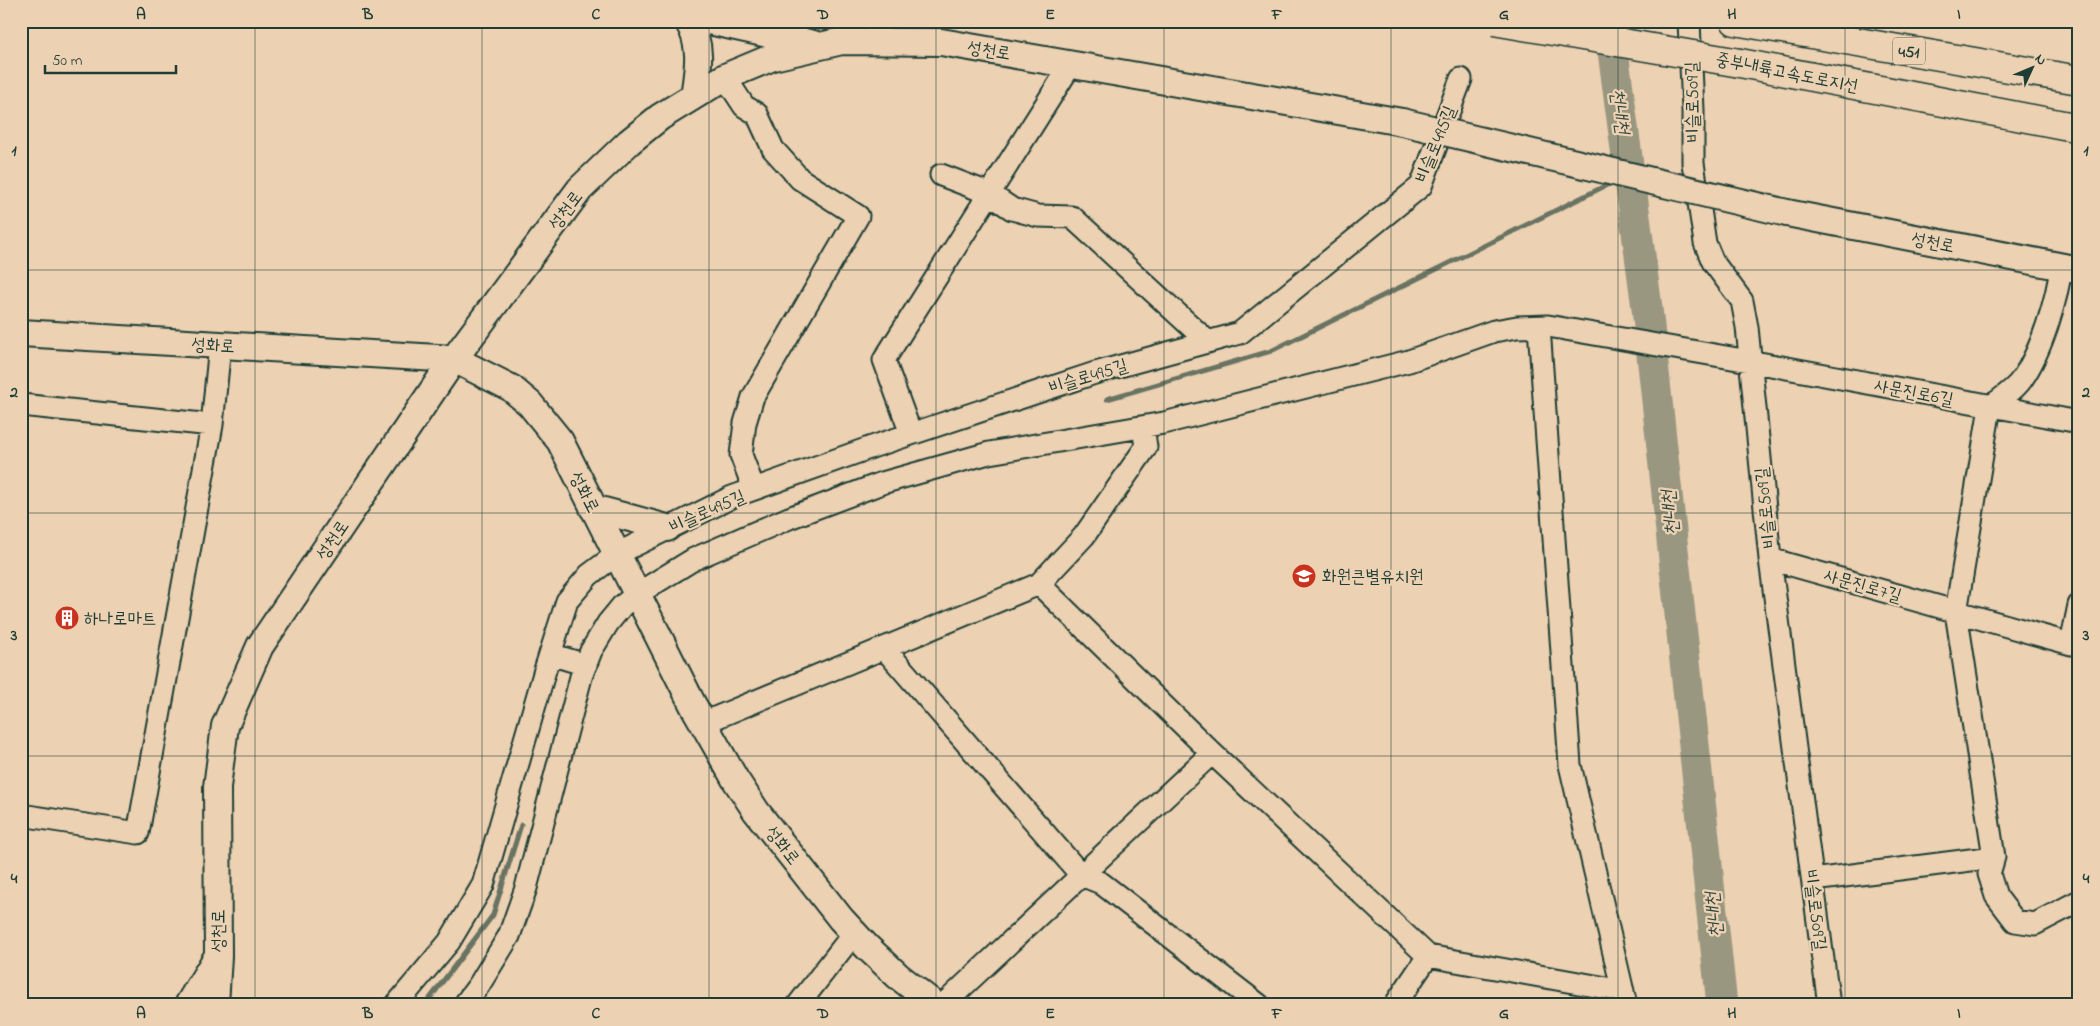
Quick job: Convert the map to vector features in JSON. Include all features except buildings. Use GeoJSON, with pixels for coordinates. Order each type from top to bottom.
{"type":"FeatureCollection","features":[{"type":"Feature","properties":{"kind":"highway","name":"중부내륙고속도로지선"},"geometry":{"type":"LineString","coordinates":[[1494,21],[1740,63],[2079,128]]}},
{"type":"Feature","properties":{"kind":"highway","name":"451"},"geometry":{"type":"LineString","coordinates":[[1737,22],[2079,80]]}},
{"type":"Feature","properties":{"kind":"main road"},"geometry":{"type":"LineString","coordinates":[[688,21],[693,29],[698,47],[699,64],[694,96]]}},
{"type":"Feature","properties":{"kind":"main road"},"geometry":{"type":"LineString","coordinates":[[709,21],[819,45]]}},
{"type":"Feature","properties":{"kind":"main road","name":"성천로"},"geometry":{"type":"LineString","coordinates":[[216,1005],[218,956],[217,787],[225,726],[260,646],[454,359],[580,189],[660,117],[725,77],[773,57],[842,41],[942,42],[1072,63],[1402,122],[1787,213],[2070,269]]}},
{"type":"Feature","properties":{"kind":"main road","name":"성화로"},"geometry":{"type":"LineString","coordinates":[[21,333],[454,359],[511,388],[530,404],[560,441],[703,723],[756,811],[841,919],[898,976],[935,1005]]}},
{"type":"Feature","properties":{"kind":"main road"},"geometry":{"type":"LineString","coordinates":[[593,508],[667,528]]}},
{"type":"Feature","properties":{"kind":"main road"},"geometry":{"type":"LineString","coordinates":[[188,1005],[218,956]]}},
{"type":"Feature","properties":{"kind":"street","name":"비슬로509길"},"geometry":{"type":"LineString","coordinates":[[1689,21],[1693,163],[1704,243],[1713,262],[1742,302],[1747,327],[1744,360],[1829,1005]]}},
{"type":"Feature","properties":{"kind":"street"},"geometry":{"type":"LineString","coordinates":[[911,434],[884,360],[1072,63]]}},
{"type":"Feature","properties":{"kind":"street"},"geometry":{"type":"LineString","coordinates":[[725,77],[744,106],[757,114],[773,148],[800,179],[858,216],[753,396],[745,423],[741,455],[754,489]]}},
{"type":"Feature","properties":{"kind":"street","name":"비슬로495길"},"geometry":{"type":"LineString","coordinates":[[396,1005],[449,942],[483,884],[567,601],[589,575],[617,554],[732,497],[911,434],[1095,373],[1240,333],[1421,186],[1461,79]]}},
{"type":"Feature","properties":{"kind":"street"},"geometry":{"type":"LineString","coordinates":[[941,175],[988,193],[1012,209],[1038,216],[1072,217],[1208,342]]}},
{"type":"Feature","properties":{"kind":"street"},"geometry":{"type":"LineString","coordinates":[[2070,269],[2057,296],[2035,355],[2021,381],[1990,407],[1956,612],[1994,857],[1989,874],[1996,896],[2014,921],[2035,924],[2079,901]]}},
{"type":"Feature","properties":{"kind":"street","name":"사문진로6길"},"geometry":{"type":"LineString","coordinates":[[464,1005],[479,985],[509,936],[526,888],[566,727],[586,665],[608,623],[622,606],[637,594],[694,559],[789,518],[882,483],[989,453],[1143,427],[1408,361],[1494,331],[1517,327],[1544,327],[1744,360],[2079,422]]}},
{"type":"Feature","properties":{"kind":"street"},"geometry":{"type":"LineString","coordinates":[[1039,584],[1212,753],[1428,956],[1625,998],[1570,765],[1544,327]]}},
{"type":"Feature","properties":{"kind":"street"},"geometry":{"type":"LineString","coordinates":[[21,815],[138,833],[212,425],[220,345]]}},
{"type":"Feature","properties":{"kind":"street"},"geometry":{"type":"LineString","coordinates":[[21,405],[212,425]]}},
{"type":"Feature","properties":{"kind":"street"},"geometry":{"type":"LineString","coordinates":[[703,723],[1039,584],[1084,536],[1146,447],[1143,427]]}},
{"type":"Feature","properties":{"kind":"street","name":"사문진로7길"},"geometry":{"type":"LineString","coordinates":[[1770,559],[2075,645]]}},
{"type":"Feature","properties":{"kind":"street"},"geometry":{"type":"LineString","coordinates":[[2075,645],[2079,606]]}},
{"type":"Feature","properties":{"kind":"street"},"geometry":{"type":"LineString","coordinates":[[884,648],[1081,876],[1100,884],[1259,1005]]}},
{"type":"Feature","properties":{"kind":"street"},"geometry":{"type":"LineString","coordinates":[[550,654],[586,665]]}},
{"type":"Feature","properties":{"kind":"street"},"geometry":{"type":"LineString","coordinates":[[943,1005],[1212,753]]}},
{"type":"Feature","properties":{"kind":"street"},"geometry":{"type":"LineString","coordinates":[[1813,880],[1994,857]]}},
{"type":"Feature","properties":{"kind":"street"},"geometry":{"type":"LineString","coordinates":[[798,1005],[854,933]]}},
{"type":"Feature","properties":{"kind":"street"},"geometry":{"type":"LineString","coordinates":[[1396,1005],[1428,956]]}},
{"type":"Feature","properties":{"kind":"waterway","name":"천내천"},"geometry":{"type":"LineString","coordinates":[[1609,21],[1647,308],[1722,1005]]}},
{"type":"Feature","properties":{"kind":"waterway"},"geometry":{"type":"LineString","coordinates":[[1107,399],[1271,351],[1613,182]]}},
{"type":"Feature","properties":{"kind":"waterway"},"geometry":{"type":"LineString","coordinates":[[425,1005],[493,915],[521,825]]}},
{"type":"Feature","properties":{"kind":"place","name":"화원큰별유치원"},"geometry":{"type":"Point","coordinates":[1304,576]}},
{"type":"Feature","properties":{"kind":"place","name":"하나로마트"},"geometry":{"type":"Point","coordinates":[67,618]}}]}
